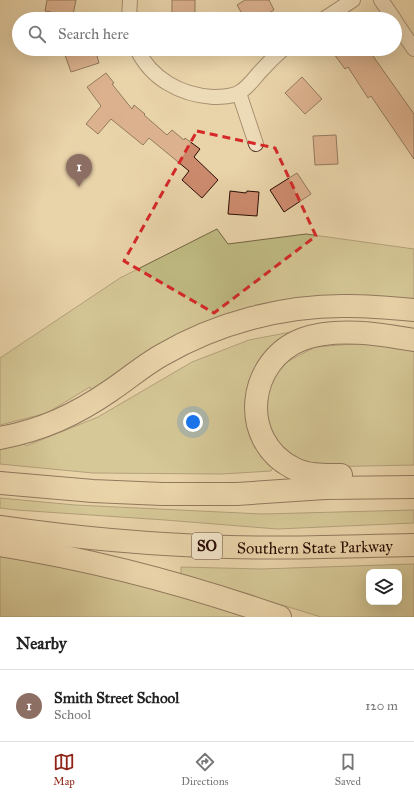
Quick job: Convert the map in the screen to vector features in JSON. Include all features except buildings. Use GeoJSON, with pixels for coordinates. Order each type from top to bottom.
{"type":"FeatureCollection","features":[{"type":"Feature","properties":{"kind":"highway"},"geometry":{"type":"LineString","coordinates":[[60,421],[104,395],[163,354],[201,336],[239,322],[284,311],[326,306],[414,310]]}},
{"type":"Feature","properties":{"kind":"highway"},"geometry":{"type":"LineString","coordinates":[[0,438],[38,429],[97,408],[162,371],[202,351],[250,334],[288,325],[329,321],[353,320],[414,327]]}},
{"type":"Feature","properties":{"kind":"highway"},"geometry":{"type":"LineString","coordinates":[[414,340],[379,335],[340,333],[315,335],[303,339],[292,344],[274,358],[258,389],[255,408],[259,427],[269,447],[285,463],[294,469],[314,474],[327,475],[414,473]]}},
{"type":"Feature","properties":{"kind":"highway"},"geometry":{"type":"LineString","coordinates":[[0,483],[93,491],[162,494],[237,494],[325,488],[414,487]]}},
{"type":"Feature","properties":{"kind":"highway","name":"Southern State Parkway"},"geometry":{"type":"LineString","coordinates":[[0,527],[120,541],[208,546],[312,547],[414,545]]}},
{"type":"Feature","properties":{"kind":"highway"},"geometry":{"type":"LineString","coordinates":[[0,545],[90,563],[164,581],[208,593],[280,617]]}},
{"type":"Feature","properties":{"kind":"street"},"geometry":{"type":"LineString","coordinates":[[129,12],[130,0]]}},
{"type":"Feature","properties":{"kind":"street"},"geometry":{"type":"LineString","coordinates":[[334,12],[352,0]]}},
{"type":"Feature","properties":{"kind":"street"},"geometry":{"type":"LineString","coordinates":[[381,0],[389,12]]}},
{"type":"Feature","properties":{"kind":"street"},"geometry":{"type":"LineString","coordinates":[[402,32],[414,49]]}},
{"type":"Feature","properties":{"kind":"street"},"geometry":{"type":"LineString","coordinates":[[140,56],[155,74],[176,89],[208,97],[220,97],[239,93],[249,86],[259,73],[276,56]]}},
{"type":"Feature","properties":{"kind":"street"},"geometry":{"type":"LineString","coordinates":[[239,93],[256,144]]}},
{"type":"Feature","properties":{"kind":"highlighted area"},"geometry":{"type":"Polygon","coordinates":[[[197,131],[275,148],[316,236],[214,313],[124,261],[197,131]]]}},
{"type":"Feature","properties":{"kind":"shaded area"},"geometry":{"type":"Polygon","coordinates":[[[217,229],[228,244],[306,234],[414,249],[414,304],[215,325],[94,395],[90,387],[47,413],[0,425],[0,358],[120,278],[217,229]]]}},
{"type":"Feature","properties":{"kind":"shaded area"},"geometry":{"type":"Polygon","coordinates":[[[296,331],[246,400],[252,439],[274,466],[271,471],[222,474],[93,473],[0,464],[0,446],[23,442],[26,446],[98,417],[192,362],[249,340],[296,331]]]}},
{"type":"Feature","properties":{"kind":"shaded area"},"geometry":{"type":"Polygon","coordinates":[[[365,343],[414,350],[414,465],[317,467],[284,452],[267,423],[268,389],[283,364],[315,347],[365,343]]]}},
{"type":"Feature","properties":{"kind":"shaded area"},"geometry":{"type":"Polygon","coordinates":[[[0,498],[75,505],[262,514],[414,510],[414,523],[277,529],[16,510],[0,508],[0,498]]]}},
{"type":"Feature","properties":{"kind":"shaded area"},"geometry":{"type":"Polygon","coordinates":[[[0,554],[104,571],[261,617],[0,617],[0,554]]]}},
{"type":"Feature","properties":{"kind":"shaded area"},"geometry":{"type":"Polygon","coordinates":[[[414,564],[414,617],[321,617],[181,574],[181,567],[261,569],[414,564]]]}},
{"type":"Feature","properties":{"kind":"place","name":"Smith Street School"},"geometry":{"type":"Point","coordinates":[79,187]}}]}
